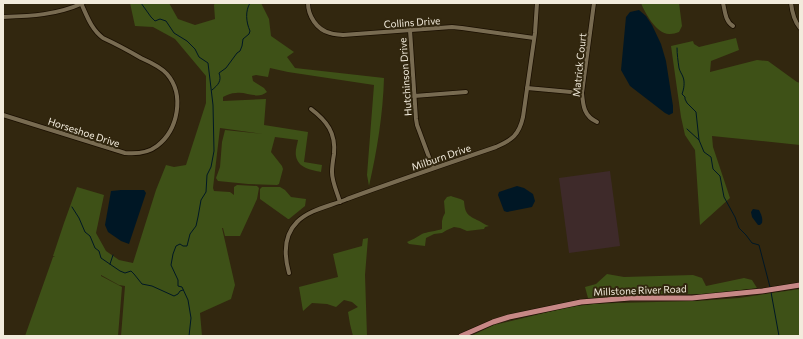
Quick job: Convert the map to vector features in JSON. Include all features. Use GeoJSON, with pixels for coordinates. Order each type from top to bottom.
{"type":"FeatureCollection","features":[{"type":"Feature","properties":{"kind":"main road","name":"Millstone River Road"},"geometry":{"type":"LineString","coordinates":[[461,336],[509,316],[581,302],[630,298],[680,298],[712,296],[762,291],[800,285]]}},
{"type":"Feature","properties":{"kind":"street"},"geometry":{"type":"LineString","coordinates":[[3,17],[51,14],[67,10],[82,3]]}},
{"type":"Feature","properties":{"kind":"street","name":"Horseshoe Drive"},"geometry":{"type":"LineString","coordinates":[[3,115],[125,153],[145,152],[156,146],[166,136],[174,121],[178,105],[176,91],[168,75],[153,64],[98,34],[93,29],[82,3]]}},
{"type":"Feature","properties":{"kind":"street","name":"Collins Drive"},"geometry":{"type":"LineString","coordinates":[[308,3],[313,21],[321,29],[330,34],[343,35],[452,27],[534,38]]}},
{"type":"Feature","properties":{"kind":"street","name":"Milburn Drive"},"geometry":{"type":"LineString","coordinates":[[289,273],[285,258],[287,238],[297,222],[305,215],[433,168],[496,147],[510,140],[516,135],[521,124],[527,88],[537,3]]}},
{"type":"Feature","properties":{"kind":"street","name":"Matrick Court"},"geometry":{"type":"LineString","coordinates":[[594,3],[582,93],[585,112],[589,117],[597,122]]}},
{"type":"Feature","properties":{"kind":"street"},"geometry":{"type":"LineString","coordinates":[[723,3],[727,20],[733,26]]}},
{"type":"Feature","properties":{"kind":"street"},"geometry":{"type":"LineString","coordinates":[[791,3],[792,11],[800,28]]}},
{"type":"Feature","properties":{"kind":"street","name":"Hutchinson Drive"},"geometry":{"type":"LineString","coordinates":[[410,30],[417,125],[433,168]]}},
{"type":"Feature","properties":{"kind":"street"},"geometry":{"type":"LineString","coordinates":[[527,88],[582,93]]}},
{"type":"Feature","properties":{"kind":"street"},"geometry":{"type":"LineString","coordinates":[[414,96],[466,92]]}},
{"type":"Feature","properties":{"kind":"street"},"geometry":{"type":"LineString","coordinates":[[311,109],[326,122],[332,134],[334,147],[332,177],[340,202]]}},
{"type":"Feature","properties":{"kind":"shaded area"},"geometry":{"type":"Polygon","coordinates":[[[610,171],[620,246],[569,253],[559,178],[610,171]]]}},
{"type":"Feature","properties":{"kind":"green space"},"geometry":{"type":"Polygon","coordinates":[[[130,3],[169,3],[178,19],[195,25],[215,19],[215,3],[261,3],[269,19],[271,36],[294,52],[287,57],[295,68],[384,78],[379,132],[369,186],[367,175],[374,85],[270,68],[268,77],[256,75],[252,76],[253,81],[264,88],[267,92],[259,95],[232,93],[223,97],[223,101],[266,99],[264,125],[308,132],[304,162],[322,165],[321,172],[306,168],[299,163],[296,154],[298,140],[275,137],[271,152],[283,169],[279,184],[248,184],[218,181],[216,178],[220,167],[222,142],[225,130],[263,134],[220,128],[213,188],[214,191],[230,192],[234,195],[234,187],[237,185],[257,186],[259,188],[257,199],[240,236],[225,236],[222,228],[235,285],[231,299],[200,313],[202,336],[121,336],[125,286],[119,285],[101,275],[122,287],[118,336],[25,336],[53,257],[55,256],[53,256],[77,187],[104,195],[96,233],[106,251],[119,260],[133,263],[156,190],[166,165],[174,167],[186,165],[206,103],[206,76],[175,39],[153,27],[135,26],[130,3]]]}},
{"type":"Feature","properties":{"kind":"green space"},"geometry":{"type":"Polygon","coordinates":[[[641,3],[679,3],[682,26],[679,32],[670,34],[661,31],[652,23],[641,3]]]}},
{"type":"Feature","properties":{"kind":"green space"},"geometry":{"type":"Polygon","coordinates":[[[736,38],[739,50],[711,61],[710,72],[757,60],[768,61],[800,83],[800,145],[712,136],[713,147],[730,198],[700,225],[695,150],[685,135],[671,46],[693,41],[694,44],[699,47],[736,38]]]}},
{"type":"Feature","properties":{"kind":"green space"},"geometry":{"type":"Polygon","coordinates":[[[262,187],[280,187],[291,197],[306,199],[305,206],[288,219],[260,199],[260,189],[262,187]]]}},
{"type":"Feature","properties":{"kind":"green space"},"geometry":{"type":"Polygon","coordinates":[[[451,196],[464,201],[466,211],[469,215],[489,226],[485,227],[484,229],[467,231],[454,227],[426,238],[425,246],[409,244],[407,242],[422,234],[442,229],[442,221],[445,213],[444,201],[447,197],[451,196]]]}},
{"type":"Feature","properties":{"kind":"green space"},"geometry":{"type":"Polygon","coordinates":[[[368,238],[365,275],[367,336],[353,336],[348,312],[358,307],[352,302],[344,300],[336,307],[327,304],[312,303],[303,311],[299,287],[338,277],[333,254],[362,246],[363,239],[368,238]]]}},
{"type":"Feature","properties":{"kind":"green space"},"geometry":{"type":"Polygon","coordinates":[[[607,274],[624,277],[693,275],[702,278],[706,286],[744,278],[752,280],[757,288],[707,294],[644,294],[588,298],[585,287],[596,284],[607,274]]]}},
{"type":"Feature","properties":{"kind":"green space"},"geometry":{"type":"Polygon","coordinates":[[[800,289],[800,336],[471,336],[494,325],[569,307],[594,304],[697,301],[739,298],[800,289]]]}},
{"type":"Feature","properties":{"kind":"water"},"geometry":{"type":"Polygon","coordinates":[[[639,10],[646,16],[652,25],[661,44],[666,61],[673,106],[673,113],[669,115],[630,86],[621,70],[626,17],[630,12],[639,10]]]}},
{"type":"Feature","properties":{"kind":"water"},"geometry":{"type":"Polygon","coordinates":[[[517,186],[524,188],[533,194],[535,201],[532,207],[507,212],[504,211],[498,195],[499,192],[517,186]]]}},
{"type":"Feature","properties":{"kind":"water"},"geometry":{"type":"Polygon","coordinates":[[[144,190],[146,193],[129,244],[121,241],[108,232],[105,225],[111,191],[144,190]]]}},
{"type":"Feature","properties":{"kind":"water"},"geometry":{"type":"Polygon","coordinates":[[[753,209],[759,210],[762,218],[762,223],[760,225],[758,225],[752,217],[751,212],[753,209]]]}},
{"type":"Feature","properties":{"kind":"waterway"},"geometry":{"type":"LineString","coordinates":[[141,3],[155,21],[160,19],[166,21],[174,33],[187,41],[195,49],[199,57],[208,63],[213,105],[214,151],[211,167],[207,175],[206,192],[201,200],[196,226],[190,234],[187,246],[180,244],[176,246],[171,265],[178,280],[178,286],[182,287],[188,300],[191,318],[189,336]]}},
{"type":"Feature","properties":{"kind":"waterway"},"geometry":{"type":"LineString","coordinates":[[212,90],[219,83],[219,73],[226,68],[240,51],[243,39],[249,34],[250,31],[247,9],[250,3]]}},
{"type":"Feature","properties":{"kind":"waterway"},"geometry":{"type":"LineString","coordinates":[[677,48],[679,68],[684,81],[682,94],[687,103],[696,112],[699,140],[704,152],[711,157],[713,169],[720,176],[724,197],[739,228],[752,243],[759,245],[770,287]]}},
{"type":"Feature","properties":{"kind":"waterway"},"geometry":{"type":"LineString","coordinates":[[687,129],[699,140]]}},
{"type":"Feature","properties":{"kind":"waterway"},"geometry":{"type":"LineString","coordinates":[[72,207],[85,232],[90,236],[95,248],[99,251],[101,258],[120,271],[125,273],[131,271],[142,284],[152,286],[174,296],[183,290]]}},
{"type":"Feature","properties":{"kind":"waterway"},"geometry":{"type":"LineString","coordinates":[[110,264],[113,255]]}},
{"type":"Feature","properties":{"kind":"waterway"},"geometry":{"type":"LineString","coordinates":[[771,292],[779,336]]}}]}
